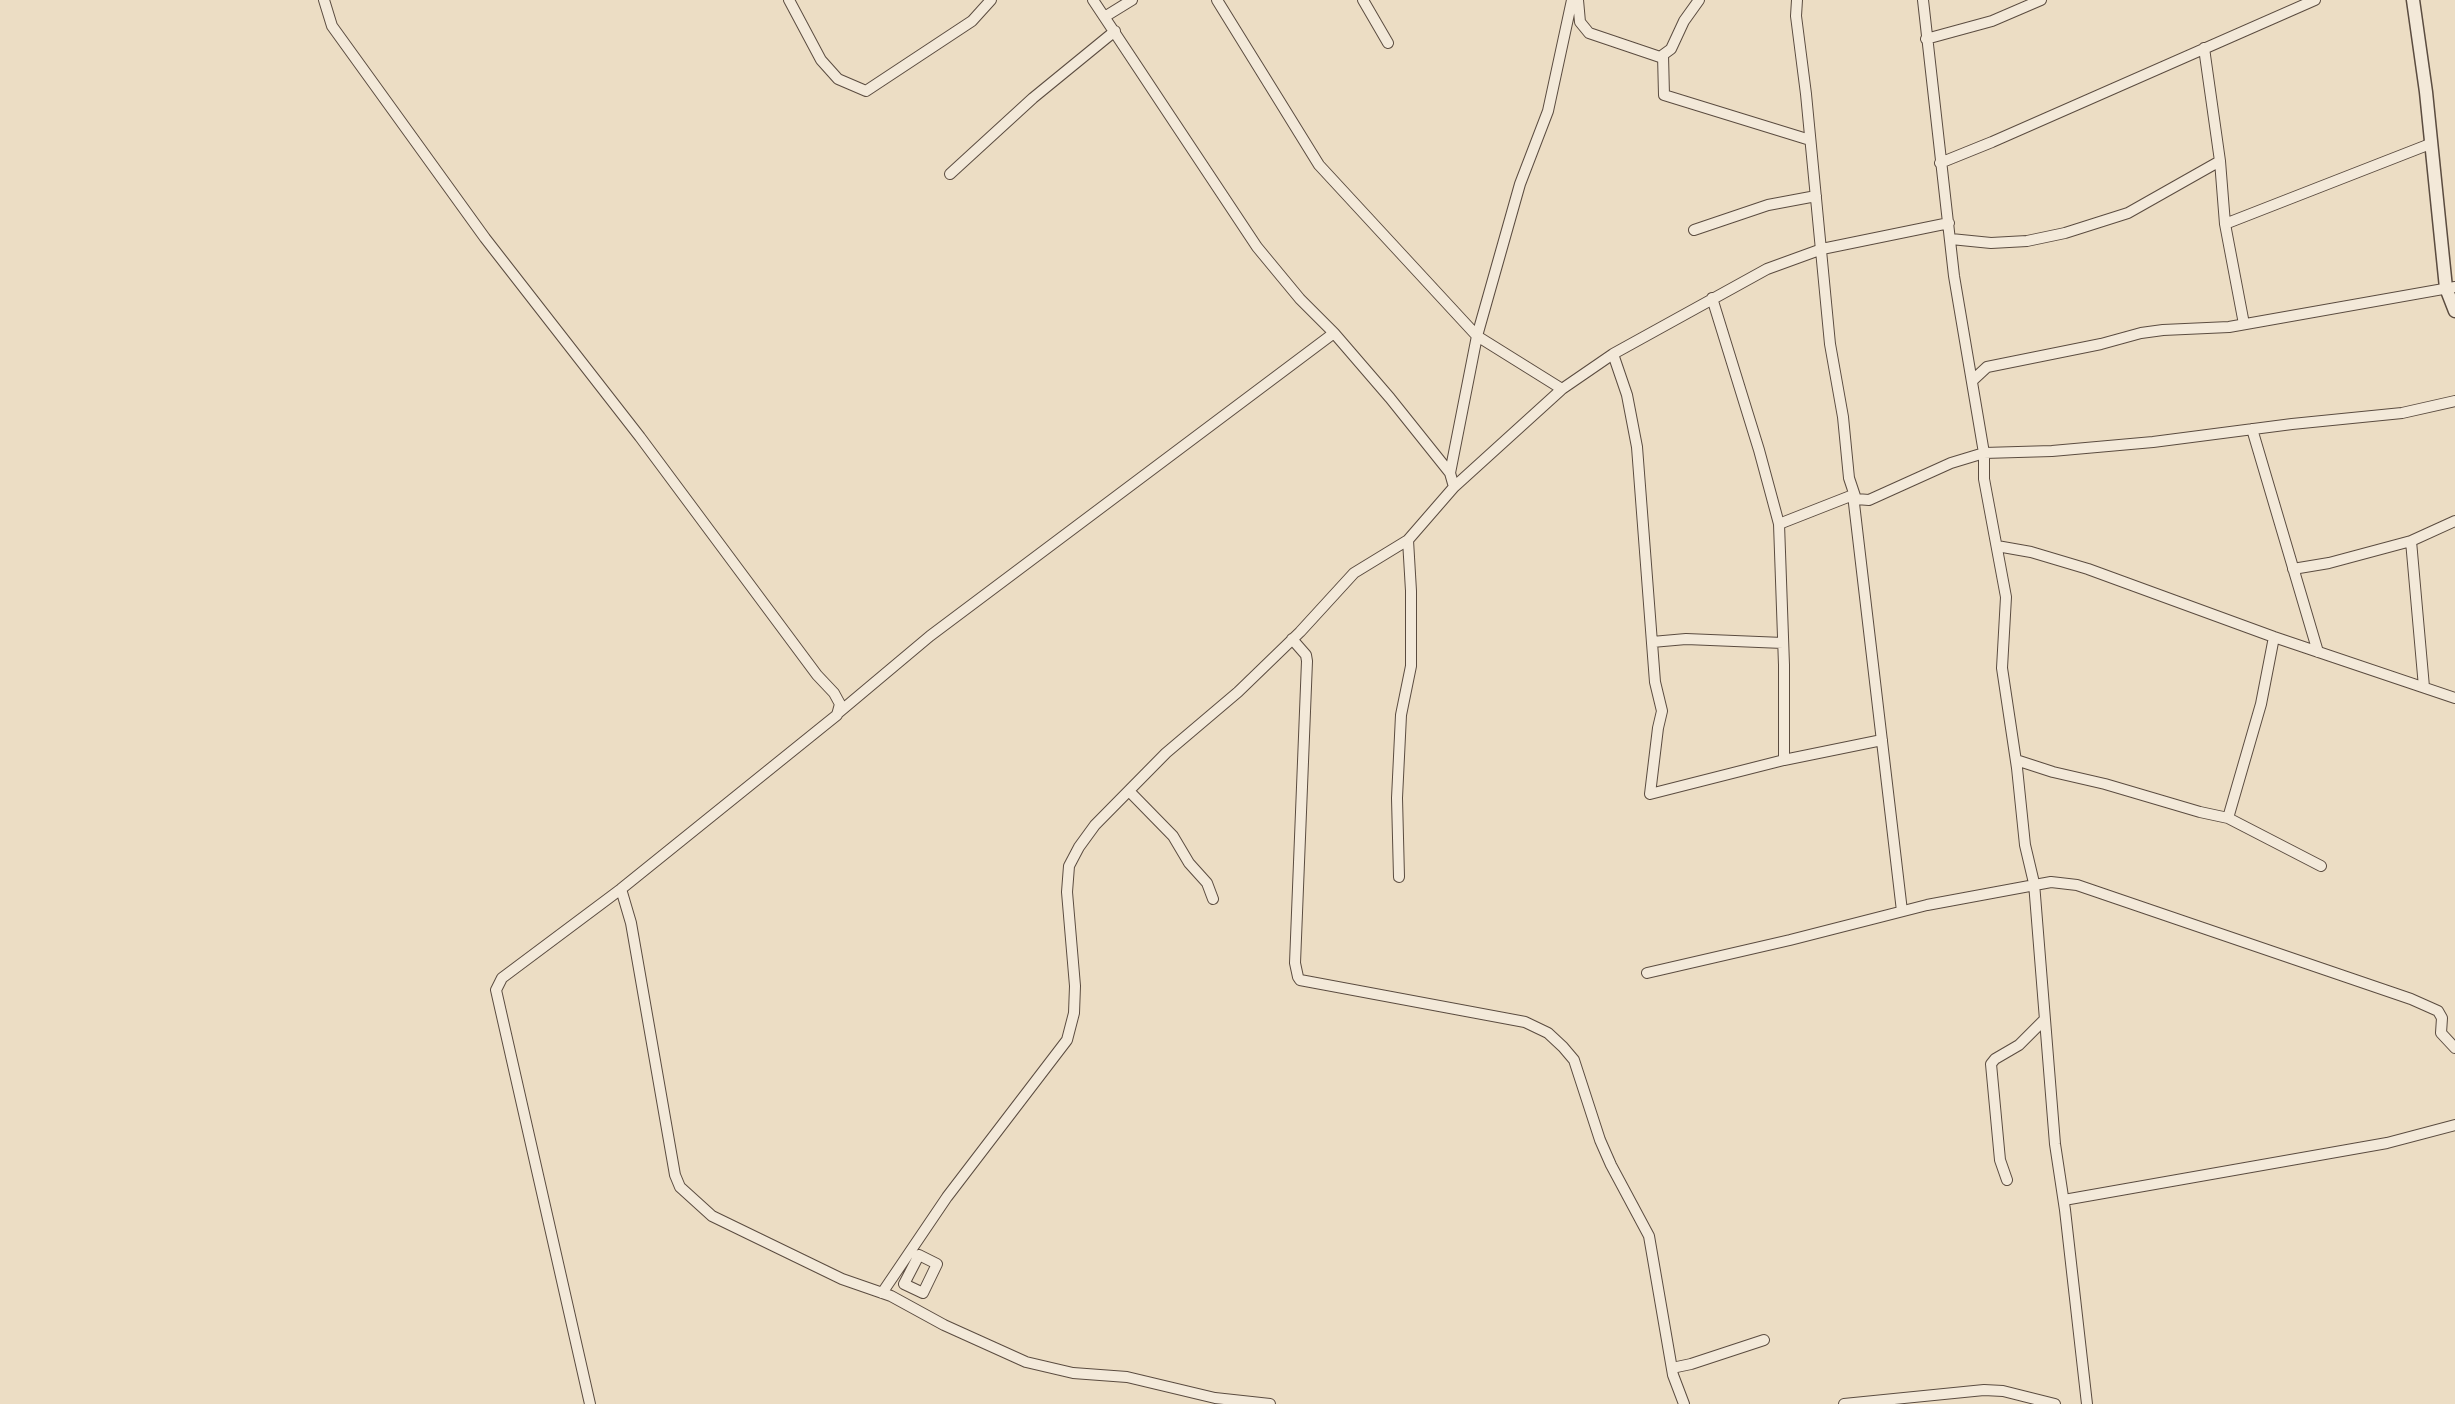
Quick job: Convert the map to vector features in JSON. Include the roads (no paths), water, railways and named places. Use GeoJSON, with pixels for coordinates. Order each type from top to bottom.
{"type":"FeatureCollection","features":[{"type":"Feature","properties":{"kind":"street"},"geometry":{"type":"LineString","coordinates":[[324,0],[332,26],[485,238],[640,437],[817,676],[834,693],[840,704],[836,715]]}},
{"type":"Feature","properties":{"kind":"street"},"geometry":{"type":"LineString","coordinates":[[789,0],[821,60],[838,79],[866,91],[972,21],[991,0]]}},
{"type":"Feature","properties":{"kind":"street"},"geometry":{"type":"LineString","coordinates":[[1094,0],[1257,247],[1300,299],[1334,332],[1390,398],[1450,473],[1454,487]]}},
{"type":"Feature","properties":{"kind":"street"},"geometry":{"type":"LineString","coordinates":[[1106,16],[1132,0]]}},
{"type":"Feature","properties":{"kind":"street"},"geometry":{"type":"LineString","coordinates":[[1218,0],[1319,165],[1477,336],[1562,388]]}},
{"type":"Feature","properties":{"kind":"street"},"geometry":{"type":"LineString","coordinates":[[1362,0],[1388,42]]}},
{"type":"Feature","properties":{"kind":"street"},"geometry":{"type":"LineString","coordinates":[[1450,473],[1477,336],[1520,184],[1548,111],[1572,0]]}},
{"type":"Feature","properties":{"kind":"street"},"geometry":{"type":"LineString","coordinates":[[1578,0],[1580,22],[1589,33],[1660,57],[1677,40],[1684,21],[1699,0]]}},
{"type":"Feature","properties":{"kind":"street"},"geometry":{"type":"LineString","coordinates":[[1796,0],[1796,16],[1822,249],[1830,344],[1852,495],[1902,911]]}},
{"type":"Feature","properties":{"kind":"street"},"geometry":{"type":"LineString","coordinates":[[1922,0],[1954,276],[1984,454],[1984,479],[2006,597],[2002,668],[2016,760],[2025,846],[2034,883],[2055,1144],[2064,1200],[2086,1404]]}},
{"type":"Feature","properties":{"kind":"street"},"geometry":{"type":"LineString","coordinates":[[1926,39],[1992,21],[2041,0]]}},
{"type":"Feature","properties":{"kind":"street"},"geometry":{"type":"LineString","coordinates":[[1940,163],[2315,0]]}},
{"type":"Feature","properties":{"kind":"street"},"geometry":{"type":"LineString","coordinates":[[2413,0],[2426,92],[2430,144],[2455,311]]}},
{"type":"Feature","properties":{"kind":"street"},"geometry":{"type":"LineString","coordinates":[[950,174],[1034,98],[1115,31]]}},
{"type":"Feature","properties":{"kind":"street"},"geometry":{"type":"LineString","coordinates":[[2204,48],[2220,161],[2225,224],[2244,324]]}},
{"type":"Feature","properties":{"kind":"street"},"geometry":{"type":"LineString","coordinates":[[1663,55],[1664,95],[1810,140]]}},
{"type":"Feature","properties":{"kind":"street"},"geometry":{"type":"LineString","coordinates":[[2225,224],[2430,144]]}},
{"type":"Feature","properties":{"kind":"street"},"geometry":{"type":"LineString","coordinates":[[1951,239],[1991,243],[2027,241],[2065,233],[2128,213],[2220,161]]}},
{"type":"Feature","properties":{"kind":"street"},"geometry":{"type":"LineString","coordinates":[[1694,230],[1768,205],[1816,196]]}},
{"type":"Feature","properties":{"kind":"street"},"geometry":{"type":"LineString","coordinates":[[882,1293],[948,1197],[1067,1040],[1074,1013],[1075,986],[1067,892],[1069,866],[1079,846],[1095,825],[1166,753],[1238,692],[1292,639],[1354,573],[1408,540],[1454,487],[1562,388],[1613,354],[1767,269],[1822,249],[1949,223]]}},
{"type":"Feature","properties":{"kind":"street"},"geometry":{"type":"LineString","coordinates":[[1973,380],[1988,367],[2148,332],[2228,327],[2451,287]]}},
{"type":"Feature","properties":{"kind":"street"},"geometry":{"type":"LineString","coordinates":[[1712,298],[1759,450],[1779,524],[1784,760]]}},
{"type":"Feature","properties":{"kind":"street"},"geometry":{"type":"LineString","coordinates":[[590,1404],[496,990],[502,978],[621,889],[938,631],[1334,332]]}},
{"type":"Feature","properties":{"kind":"street"},"geometry":{"type":"LineString","coordinates":[[1613,354],[1627,395],[1637,447],[1655,682],[1662,711],[1658,728],[1650,794],[1784,760],[1882,740]]}},
{"type":"Feature","properties":{"kind":"street"},"geometry":{"type":"LineString","coordinates":[[1969,359],[1988,367]]}},
{"type":"Feature","properties":{"kind":"street"},"geometry":{"type":"LineString","coordinates":[[1852,495],[1860,501],[1869,500],[1951,463],[1984,454],[2052,451],[2402,413],[2455,401]]}},
{"type":"Feature","properties":{"kind":"street"},"geometry":{"type":"LineString","coordinates":[[2252,429],[2318,652]]}},
{"type":"Feature","properties":{"kind":"street"},"geometry":{"type":"LineString","coordinates":[[1779,524],[1852,495]]}},
{"type":"Feature","properties":{"kind":"street"},"geometry":{"type":"LineString","coordinates":[[2293,569],[2329,563],[2411,541],[2455,520]]}},
{"type":"Feature","properties":{"kind":"street"},"geometry":{"type":"LineString","coordinates":[[1399,877],[1397,798],[1401,715],[1411,666],[1411,591],[1408,540]]}},
{"type":"Feature","properties":{"kind":"street"},"geometry":{"type":"LineString","coordinates":[[2411,541],[2424,687]]}},
{"type":"Feature","properties":{"kind":"street"},"geometry":{"type":"LineString","coordinates":[[1997,546],[2030,552],[2088,569],[2274,637],[2455,698]]}},
{"type":"Feature","properties":{"kind":"street"},"geometry":{"type":"LineString","coordinates":[[2228,818],[2260,704],[2274,637]]}},
{"type":"Feature","properties":{"kind":"street"},"geometry":{"type":"LineString","coordinates":[[1292,639],[1306,655],[1307,661],[1295,963],[1298,978],[1300,980],[1525,1022],[1548,1033],[1563,1047],[1574,1060],[1607,1157],[1649,1236],[1672,1368],[1684,1404]]}},
{"type":"Feature","properties":{"kind":"street"},"geometry":{"type":"LineString","coordinates":[[1652,642],[1686,639],[1783,643]]}},
{"type":"Feature","properties":{"kind":"street"},"geometry":{"type":"LineString","coordinates":[[2016,760],[2053,772],[2105,784],[2200,812],[2228,818],[2321,866]]}},
{"type":"Feature","properties":{"kind":"street"},"geometry":{"type":"LineString","coordinates":[[1129,791],[1173,836],[1189,864],[1207,883],[1213,899]]}},
{"type":"Feature","properties":{"kind":"street"},"geometry":{"type":"LineString","coordinates":[[1647,973],[1790,940],[1902,911],[2034,883],[2051,882],[2077,885],[2411,999],[2438,1011],[2442,1018],[2441,1033],[2455,1048]]}},
{"type":"Feature","properties":{"kind":"street"},"geometry":{"type":"LineString","coordinates":[[621,889],[631,923],[675,1175],[680,1187],[712,1216],[842,1279],[882,1293],[944,1325],[1026,1362],[1073,1373],[1127,1377],[1214,1398],[1270,1404]]}},
{"type":"Feature","properties":{"kind":"street"},"geometry":{"type":"LineString","coordinates":[[2007,1180],[2000,1160],[1991,1064],[1995,1059],[2019,1046],[2044,1020]]}},
{"type":"Feature","properties":{"kind":"street"},"geometry":{"type":"LineString","coordinates":[[2064,1200],[2387,1143],[2455,1124]]}},
{"type":"Feature","properties":{"kind":"street"},"geometry":{"type":"LineString","coordinates":[[1672,1368],[1691,1364],[1764,1340]]}},
{"type":"Feature","properties":{"kind":"street"},"geometry":{"type":"LineString","coordinates":[[1844,1404],[1984,1390],[2003,1391],[2055,1404]]}}]}
